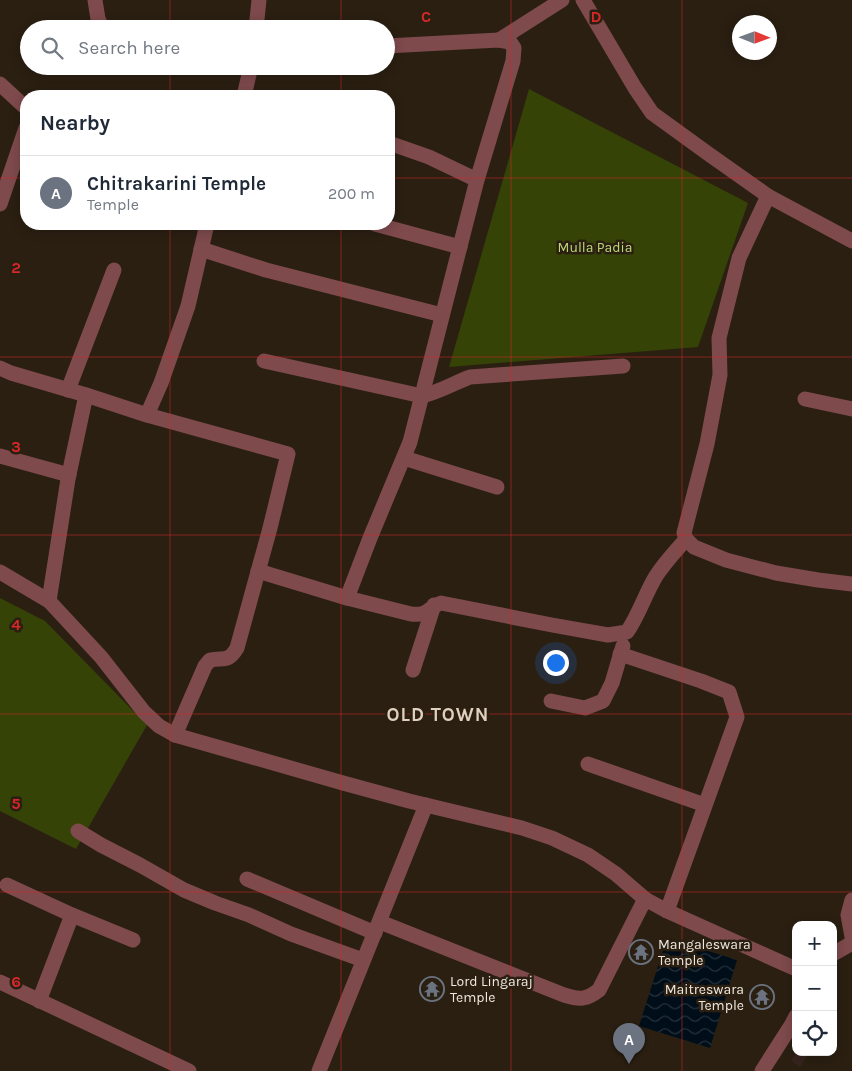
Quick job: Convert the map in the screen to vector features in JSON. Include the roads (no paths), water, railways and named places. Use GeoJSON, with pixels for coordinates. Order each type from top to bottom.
{"type":"FeatureCollection","features":[{"type":"Feature","properties":{"kind":"street"},"geometry":{"type":"LineString","coordinates":[[94,0],[98,20]]}},
{"type":"Feature","properties":{"kind":"street"},"geometry":{"type":"LineString","coordinates":[[257,20],[259,0]]}},
{"type":"Feature","properties":{"kind":"street"},"geometry":{"type":"LineString","coordinates":[[499,40],[562,0]]}},
{"type":"Feature","properties":{"kind":"street"},"geometry":{"type":"LineString","coordinates":[[583,0],[652,113],[768,196],[852,241]]}},
{"type":"Feature","properties":{"kind":"street"},"geometry":{"type":"LineString","coordinates":[[347,598],[410,442],[477,180],[513,61],[514,48],[510,42],[499,40],[395,46]]}},
{"type":"Feature","properties":{"kind":"street"},"geometry":{"type":"LineString","coordinates":[[245,90],[248,75]]}},
{"type":"Feature","properties":{"kind":"street"},"geometry":{"type":"LineString","coordinates":[[0,84],[20,102]]}},
{"type":"Feature","properties":{"kind":"street"},"geometry":{"type":"LineString","coordinates":[[395,145],[429,157],[477,180]]}},
{"type":"Feature","properties":{"kind":"street"},"geometry":{"type":"LineString","coordinates":[[0,204],[20,146]]}},
{"type":"Feature","properties":{"kind":"street"},"geometry":{"type":"LineString","coordinates":[[768,196],[739,258],[719,338],[720,375],[707,444],[684,532],[686,539],[694,547],[726,560],[776,573],[852,584]]}},
{"type":"Feature","properties":{"kind":"street"},"geometry":{"type":"LineString","coordinates":[[395,229],[460,247]]}},
{"type":"Feature","properties":{"kind":"street"},"geometry":{"type":"LineString","coordinates":[[147,415],[161,383],[188,306],[206,230]]}},
{"type":"Feature","properties":{"kind":"street"},"geometry":{"type":"LineString","coordinates":[[202,249],[266,270],[442,315]]}},
{"type":"Feature","properties":{"kind":"street"},"geometry":{"type":"LineString","coordinates":[[68,390],[114,270]]}},
{"type":"Feature","properties":{"kind":"street"},"geometry":{"type":"LineString","coordinates":[[264,361],[422,396],[470,377],[623,366]]}},
{"type":"Feature","properties":{"kind":"street"},"geometry":{"type":"LineString","coordinates":[[0,368],[12,374],[147,415],[288,454],[237,648],[232,656],[226,659],[210,660],[205,666],[175,735]]}},
{"type":"Feature","properties":{"kind":"street"},"geometry":{"type":"LineString","coordinates":[[48,602],[69,475],[86,395]]}},
{"type":"Feature","properties":{"kind":"street"},"geometry":{"type":"LineString","coordinates":[[805,399],[852,409]]}},
{"type":"Feature","properties":{"kind":"street"},"geometry":{"type":"LineString","coordinates":[[0,456],[69,475]]}},
{"type":"Feature","properties":{"kind":"street"},"geometry":{"type":"LineString","coordinates":[[404,458],[497,487]]}},
{"type":"Feature","properties":{"kind":"street"},"geometry":{"type":"LineString","coordinates":[[551,701],[585,708],[603,701],[612,683],[627,632],[634,622],[656,577],[686,539]]}},
{"type":"Feature","properties":{"kind":"street"},"geometry":{"type":"LineString","coordinates":[[258,571],[347,598],[411,614],[421,615],[434,605],[441,603],[608,635],[627,632]]}},
{"type":"Feature","properties":{"kind":"street"},"geometry":{"type":"LineString","coordinates":[[0,572],[48,602],[100,657],[144,712],[159,726],[175,735],[426,805],[522,828],[552,838],[588,855],[616,874],[645,899],[667,911],[792,967]]}},
{"type":"Feature","properties":{"kind":"street"},"geometry":{"type":"LineString","coordinates":[[413,670],[434,605]]}},
{"type":"Feature","properties":{"kind":"street"},"geometry":{"type":"LineString","coordinates":[[620,654],[729,692],[737,717],[667,911]]}},
{"type":"Feature","properties":{"kind":"street"},"geometry":{"type":"LineString","coordinates":[[588,764],[705,805]]}},
{"type":"Feature","properties":{"kind":"street"},"geometry":{"type":"LineString","coordinates":[[320,1071],[426,805]]}},
{"type":"Feature","properties":{"kind":"street"},"geometry":{"type":"LineString","coordinates":[[78,831],[101,846],[184,890],[249,915],[291,934],[363,960]]}},
{"type":"Feature","properties":{"kind":"street"},"geometry":{"type":"LineString","coordinates":[[246,879],[578,999],[590,997],[599,990],[645,899]]}},
{"type":"Feature","properties":{"kind":"street"},"geometry":{"type":"LineString","coordinates":[[7,885],[133,940]]}},
{"type":"Feature","properties":{"kind":"street"},"geometry":{"type":"LineString","coordinates":[[852,900],[848,914],[852,937]]}},
{"type":"Feature","properties":{"kind":"street"},"geometry":{"type":"LineString","coordinates":[[39,1001],[72,915]]}},
{"type":"Feature","properties":{"kind":"street"},"geometry":{"type":"LineString","coordinates":[[837,952],[852,943]]}},
{"type":"Feature","properties":{"kind":"street"},"geometry":{"type":"LineString","coordinates":[[0,982],[189,1071]]}},
{"type":"Feature","properties":{"kind":"street"},"geometry":{"type":"LineString","coordinates":[[762,1071],[792,1024]]}},
{"type":"Feature","properties":{"kind":"water"},"geometry":{"type":"Polygon","coordinates":[[[667,938],[737,960],[710,1048],[639,1026],[667,938]]]}},
{"type":"Feature","properties":{"kind":"place","name":"Mangaleswara Temple"},"geometry":{"type":"Point","coordinates":[641,952]}},
{"type":"Feature","properties":{"kind":"place","name":"Lord Lingaraj Temple"},"geometry":{"type":"Point","coordinates":[432,989]}},
{"type":"Feature","properties":{"kind":"place","name":"Maitreswara Temple"},"geometry":{"type":"Point","coordinates":[762,997]}},
{"type":"Feature","properties":{"kind":"place","name":"Chitrakarini Temple"},"geometry":{"type":"Point","coordinates":[629,1064]}},
{"type":"Feature","properties":{"kind":"district","name":"OLD TOWN"},"geometry":{"type":"Point","coordinates":[438,714]}},
{"type":"Feature","properties":{"kind":"park label","name":"Mulla Padia"},"geometry":{"type":"Point","coordinates":[595,247]}}]}
